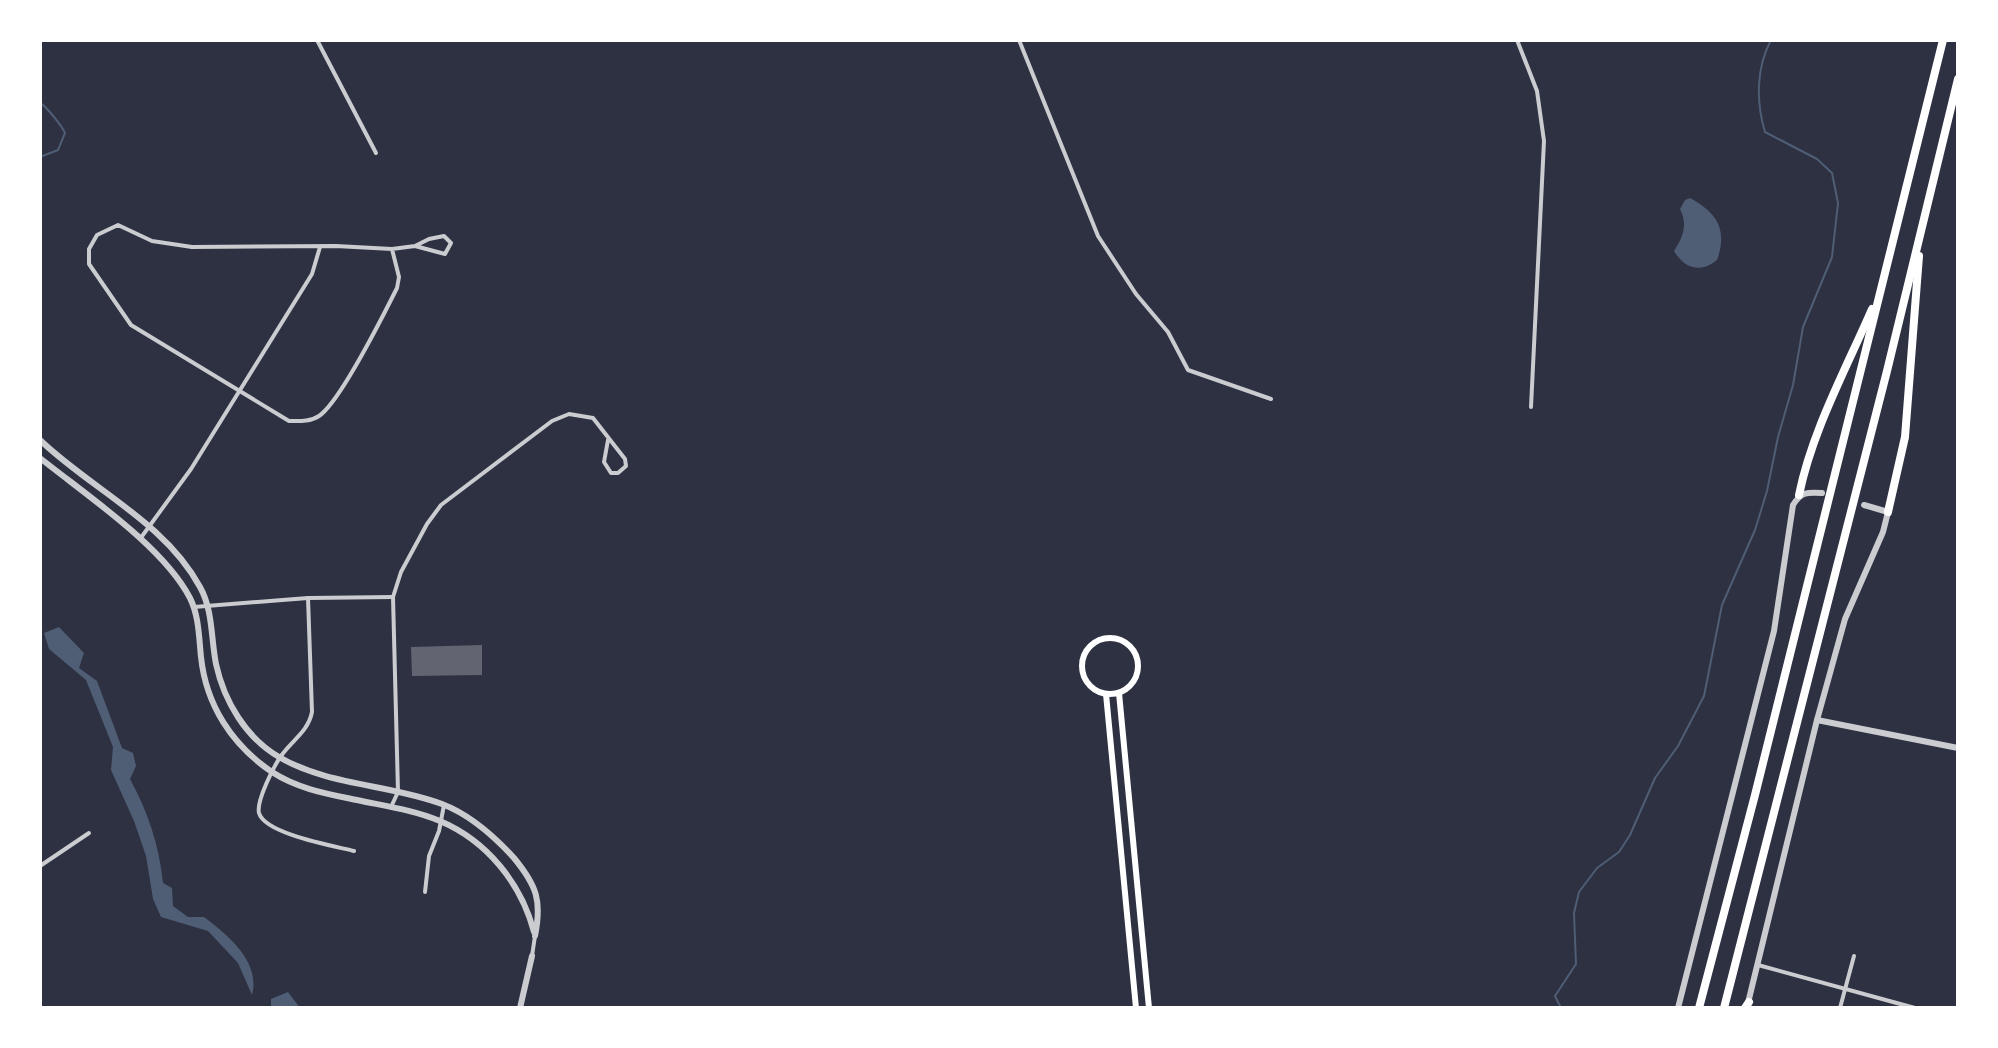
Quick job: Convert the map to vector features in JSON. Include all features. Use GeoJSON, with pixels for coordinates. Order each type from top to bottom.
{"type":"FeatureCollection","features":[{"type":"Feature","properties":{"kind":"highway"},"geometry":{"type":"LineString","coordinates":[[1699,1008],[1943,40]]}},
{"type":"Feature","properties":{"kind":"highway"},"geometry":{"type":"LineString","coordinates":[[1724,1008],[1958,79]]}},
{"type":"Feature","properties":{"kind":"highway"},"geometry":{"type":"LineString","coordinates":[[1888,512],[1905,437],[1921,232]]}},
{"type":"Feature","properties":{"kind":"highway"},"geometry":{"type":"LineString","coordinates":[[1799,495],[1803,475],[1826,414],[1881,290]]}},
{"type":"Feature","properties":{"kind":"main road"},"geometry":{"type":"LineString","coordinates":[[1108,638],[1126,642],[1133,649],[1139,666],[1133,683],[1119,693],[1106,694],[1090,686],[1082,670],[1082,660],[1092,645],[1108,638]]}},
{"type":"Feature","properties":{"kind":"main road"},"geometry":{"type":"LineString","coordinates":[[1119,693],[1149,1008]]}},
{"type":"Feature","properties":{"kind":"main road"},"geometry":{"type":"LineString","coordinates":[[1106,694],[1136,1008]]}},
{"type":"Feature","properties":{"kind":"street"},"geometry":{"type":"LineString","coordinates":[[317,40],[376,153]]}},
{"type":"Feature","properties":{"kind":"street"},"geometry":{"type":"LineString","coordinates":[[1019,40],[1098,236],[1136,294],[1168,332],[1188,370],[1271,399]]}},
{"type":"Feature","properties":{"kind":"street"},"geometry":{"type":"LineString","coordinates":[[1517,40],[1537,91],[1544,141],[1531,407]]}},
{"type":"Feature","properties":{"kind":"street"},"geometry":{"type":"LineString","coordinates":[[392,249],[399,277],[397,288],[342,386],[319,416],[307,421],[289,421],[131,325],[89,264],[89,249],[97,235],[118,225],[152,241],[192,247],[392,249],[415,246],[438,235],[451,243],[445,254],[415,246]]}},
{"type":"Feature","properties":{"kind":"street"},"geometry":{"type":"LineString","coordinates":[[140,539],[191,469],[312,274],[320,247]]}},
{"type":"Feature","properties":{"kind":"street"},"geometry":{"type":"LineString","coordinates":[[391,807],[398,792],[393,597],[401,572],[427,524],[441,505],[552,421],[569,414],[587,415],[599,423],[608,440],[625,459],[626,466],[618,473],[611,473],[604,462],[608,440]]}},
{"type":"Feature","properties":{"kind":"street"},"geometry":{"type":"LineString","coordinates":[[41,444],[149,527],[187,566],[201,588],[207,605],[216,665],[229,699],[258,743],[315,774],[444,805],[494,836],[522,868],[536,893],[540,911],[520,1008]]}},
{"type":"Feature","properties":{"kind":"street"},"geometry":{"type":"LineString","coordinates":[[40,458],[140,539],[164,562],[190,598],[194,607],[204,679],[216,712],[248,754],[273,772],[313,791],[441,821],[488,851],[518,891],[535,936]]}},
{"type":"Feature","properties":{"kind":"street"},"geometry":{"type":"LineString","coordinates":[[1678,1008],[1774,631],[1793,505],[1799,495],[1822,493]]}},
{"type":"Feature","properties":{"kind":"street"},"geometry":{"type":"LineString","coordinates":[[1747,1006],[1845,619],[1883,532],[1888,512],[1864,505]]}},
{"type":"Feature","properties":{"kind":"street"},"geometry":{"type":"LineString","coordinates":[[194,607],[308,598],[393,597]]}},
{"type":"Feature","properties":{"kind":"street"},"geometry":{"type":"LineString","coordinates":[[308,598],[312,712],[309,725],[280,757],[259,803],[259,813],[263,821],[272,827],[354,851]]}},
{"type":"Feature","properties":{"kind":"street"},"geometry":{"type":"LineString","coordinates":[[1817,720],[1958,748]]}},
{"type":"Feature","properties":{"kind":"street"},"geometry":{"type":"LineString","coordinates":[[425,892],[429,856],[444,805]]}},
{"type":"Feature","properties":{"kind":"street"},"geometry":{"type":"LineString","coordinates":[[40,866],[89,833]]}},
{"type":"Feature","properties":{"kind":"street"},"geometry":{"type":"LineString","coordinates":[[1840,1008],[1854,956]]}},
{"type":"Feature","properties":{"kind":"street"},"geometry":{"type":"LineString","coordinates":[[1758,965],[1915,1008]]}},
{"type":"Feature","properties":{"kind":"water"},"geometry":{"type":"Polygon","coordinates":[[[1690,198],[1713,216],[1720,231],[1717,260],[1705,267],[1688,265],[1674,251],[1683,231],[1684,220],[1680,209],[1690,198]]]}},
{"type":"Feature","properties":{"kind":"water"},"geometry":{"type":"Polygon","coordinates":[[[59,627],[84,653],[79,668],[97,681],[122,748],[133,753],[136,766],[130,779],[152,829],[163,883],[172,888],[173,906],[188,917],[204,917],[240,950],[252,971],[252,995],[238,963],[208,931],[161,917],[153,899],[146,856],[111,770],[113,747],[86,680],[49,649],[44,633],[59,627]]]}},
{"type":"Feature","properties":{"kind":"water"},"geometry":{"type":"Polygon","coordinates":[[[288,992],[300,1008],[271,1008],[271,999],[288,992]]]}},
{"type":"Feature","properties":{"kind":"building"},"geometry":{"type":"Polygon","coordinates":[[[482,645],[482,675],[412,676],[411,647],[482,645]]]}},
{"type":"Feature","properties":{"kind":"waterway"},"geometry":{"type":"LineString","coordinates":[[1561,1008],[1555,996],[1576,964],[1574,913],[1579,892],[1597,868],[1619,852],[1630,835],[1655,778],[1678,746],[1704,696],[1722,605],[1755,530],[1767,491],[1793,385],[1803,327],[1832,257],[1838,203],[1832,173],[1817,159],[1765,132],[1759,85],[1762,62],[1771,40]]}},
{"type":"Feature","properties":{"kind":"waterway"},"geometry":{"type":"LineString","coordinates":[[40,103],[54,116],[65,133],[58,150],[40,157]]}}]}
